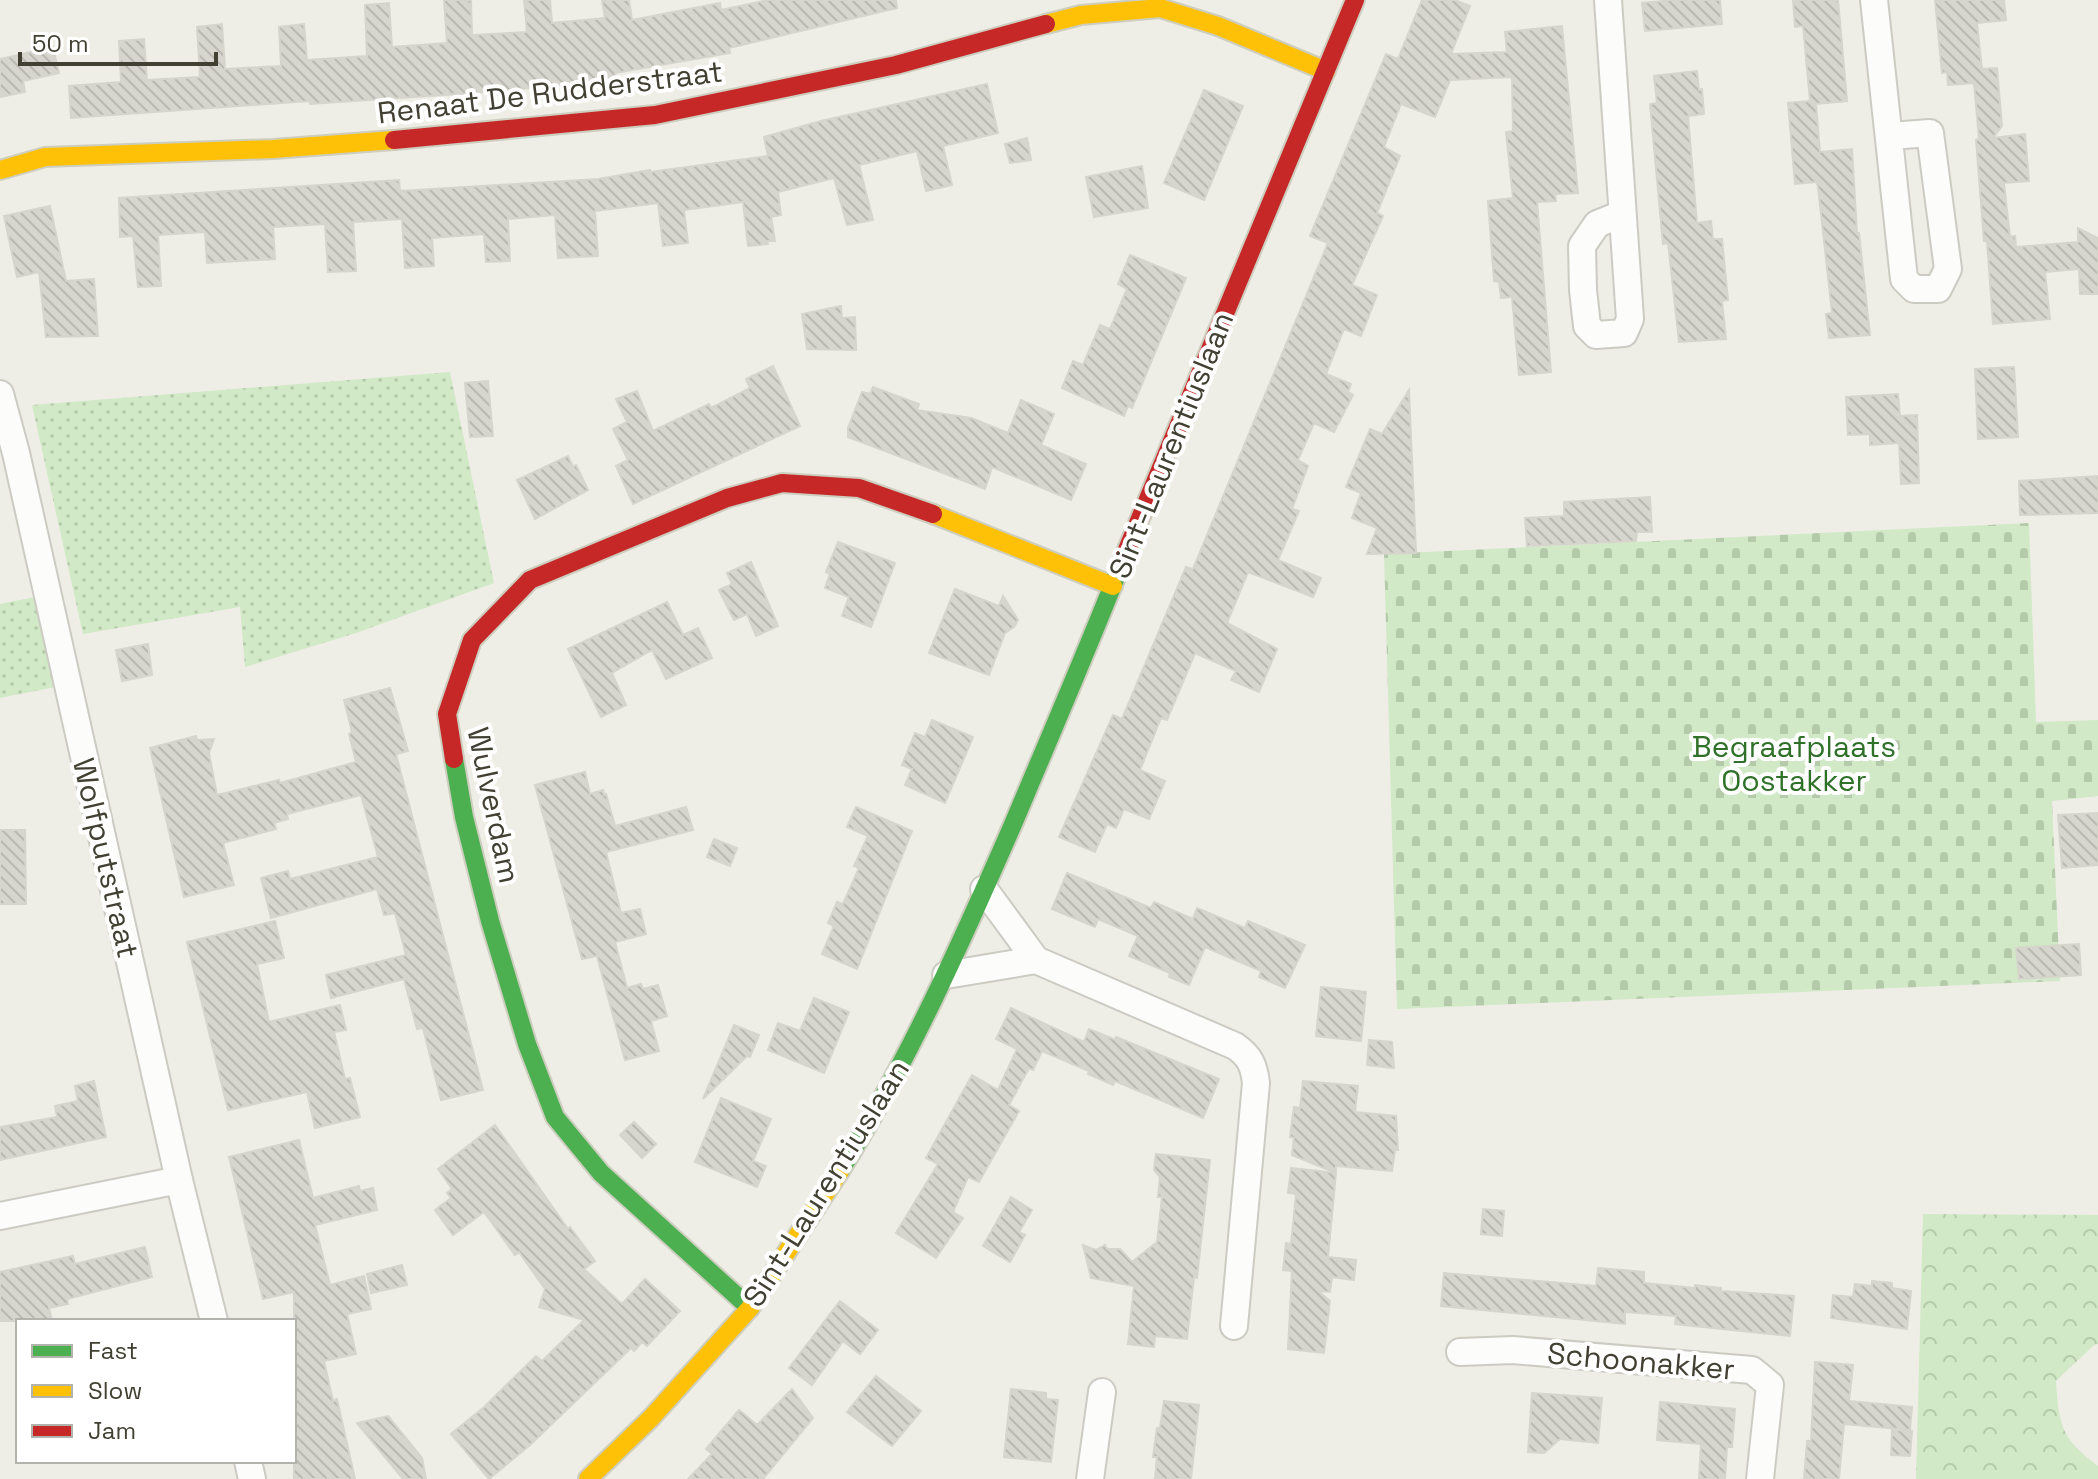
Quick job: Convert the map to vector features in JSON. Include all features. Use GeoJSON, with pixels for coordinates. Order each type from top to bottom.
{"type":"FeatureCollection","features":[{"type":"Feature","properties":{"kind":"street","name":"Sint-Laurentiuslaan"},"geometry":{"type":"LineString","coordinates":[[588,1479],[651,1418],[750,1308],[873,1118],[946,975],[984,889],[1355,0]]}},
{"type":"Feature","properties":{"kind":"street"},"geometry":{"type":"LineString","coordinates":[[1608,0],[1622,214]]}},
{"type":"Feature","properties":{"kind":"street"},"geometry":{"type":"LineString","coordinates":[[1874,0],[1904,279],[1914,289],[1938,289],[1948,269],[1930,133],[1890,136]]}},
{"type":"Feature","properties":{"kind":"street","name":"Renaat De Rudderstraat"},"geometry":{"type":"LineString","coordinates":[[0,170],[45,157],[273,149],[655,115],[896,65],[1081,15],[1160,8],[1218,26],[1326,71]]}},
{"type":"Feature","properties":{"kind":"street","name":"Wolfputstraat"},"geometry":{"type":"LineString","coordinates":[[0,394],[214,1319]]}},
{"type":"Feature","properties":{"kind":"street","name":"Wulverdam"},"geometry":{"type":"LineString","coordinates":[[750,1308],[601,1173],[555,1117],[527,1044],[490,921],[464,817],[447,714],[472,640],[530,580],[727,498],[782,483],[859,488],[954,521],[1113,586]]}},
{"type":"Feature","properties":{"kind":"street"},"geometry":{"type":"LineString","coordinates":[[984,889],[1036,960],[1235,1046],[1245,1053],[1254,1067],[1256,1083],[1234,1326]]}},
{"type":"Feature","properties":{"kind":"street"},"geometry":{"type":"LineString","coordinates":[[946,975],[1036,960]]}},
{"type":"Feature","properties":{"kind":"street"},"geometry":{"type":"LineString","coordinates":[[0,1216],[179,1180]]}},
{"type":"Feature","properties":{"kind":"street","name":"Schoonakker"},"geometry":{"type":"LineString","coordinates":[[1460,1352],[1513,1350],[1752,1370],[1770,1385],[1760,1479]]}},
{"type":"Feature","properties":{"kind":"street"},"geometry":{"type":"LineString","coordinates":[[1090,1479],[1102,1392]]}},
{"type":"Feature","properties":{"kind":"green space"},"geometry":{"type":"Polygon","coordinates":[[[450,372],[494,583],[356,633],[245,667],[240,607],[83,634],[32,405],[450,372]]]}},
{"type":"Feature","properties":{"kind":"green space","name":"Begraafplaats Oostakker"},"geometry":{"type":"Polygon","coordinates":[[[2029,523],[2036,722],[2098,720],[2098,796],[2052,801],[2060,981],[1397,1009],[1384,554],[2029,523]]]}},
{"type":"Feature","properties":{"kind":"green space"},"geometry":{"type":"Polygon","coordinates":[[[35,597],[55,687],[0,698],[0,604],[35,597]]]}},
{"type":"Feature","properties":{"kind":"green space"},"geometry":{"type":"Polygon","coordinates":[[[1923,1214],[2098,1215],[2098,1344],[2056,1381],[2064,1430],[2076,1447],[2098,1466],[2098,1479],[1916,1479],[1923,1214]]]}},
{"type":"Feature","properties":{"kind":"building"},"geometry":{"type":"Polygon","coordinates":[[[444,0],[471,0],[472,35],[527,32],[524,0],[550,0],[552,23],[605,18],[602,0],[629,0],[632,20],[720,3],[721,10],[768,0],[896,0],[897,8],[729,48],[730,53],[615,73],[616,80],[474,93],[71,118],[69,86],[121,82],[119,41],[144,39],[147,80],[200,77],[197,27],[222,24],[225,69],[281,66],[279,27],[304,24],[307,60],[367,56],[365,5],[389,3],[392,47],[447,43],[444,0]]]}},
{"type":"Feature","properties":{"kind":"building"},"geometry":{"type":"Polygon","coordinates":[[[1422,0],[1455,0],[1470,6],[1451,54],[1507,52],[1505,32],[1562,26],[1578,193],[1555,194],[1556,201],[1537,202],[1551,372],[1519,375],[1512,297],[1501,298],[1499,282],[1494,281],[1488,201],[1513,198],[1506,132],[1513,131],[1512,77],[1450,80],[1435,117],[1401,104],[1384,147],[1400,156],[1377,213],[1383,216],[1352,285],[1377,295],[1361,336],[1344,329],[1326,374],[1351,384],[1348,392],[1353,395],[1334,432],[1314,423],[1298,460],[1308,466],[1292,509],[1299,511],[1278,560],[1321,578],[1313,597],[1248,572],[1227,623],[1277,649],[1259,692],[1231,680],[1236,671],[1195,653],[1167,720],[1161,718],[1140,770],[1165,781],[1149,819],[1124,809],[1116,828],[1107,824],[1095,852],[1059,837],[1113,715],[1122,719],[1186,567],[1193,569],[1328,243],[1310,236],[1386,54],[1398,59],[1422,0]]]}},
{"type":"Feature","properties":{"kind":"building"},"geometry":{"type":"Polygon","coordinates":[[[1720,0],[1722,24],[1645,31],[1642,3],[1720,0]]]}},
{"type":"Feature","properties":{"kind":"building"},"geometry":{"type":"Polygon","coordinates":[[[1793,0],[1838,0],[1847,101],[1816,104],[1820,152],[1852,149],[1857,233],[1870,335],[1829,338],[1826,314],[1832,313],[1818,187],[1816,182],[1795,184],[1788,103],[1810,101],[1803,26],[1795,27],[1793,0]]]}},
{"type":"Feature","properties":{"kind":"building"},"geometry":{"type":"Polygon","coordinates":[[[1935,0],[2004,0],[2006,20],[1977,23],[1982,69],[1997,68],[2002,126],[1993,138],[2025,134],[2029,181],[2004,183],[2010,237],[2015,236],[2016,247],[2078,242],[2078,228],[2098,238],[2098,294],[2080,294],[2079,269],[2045,272],[2050,319],[1993,324],[1976,140],[1979,139],[1974,83],[1948,85],[1947,72],[1942,73],[1935,0]]]}},
{"type":"Feature","properties":{"kind":"building"},"geometry":{"type":"Polygon","coordinates":[[[53,47],[59,73],[23,81],[25,92],[0,97],[0,59],[53,47]]]}},
{"type":"Feature","properties":{"kind":"building"},"geometry":{"type":"Polygon","coordinates":[[[1697,71],[1704,114],[1688,116],[1697,223],[1711,221],[1713,239],[1722,239],[1728,300],[1722,301],[1726,339],[1679,342],[1668,243],[1663,244],[1650,104],[1657,103],[1654,76],[1697,71]]]}},
{"type":"Feature","properties":{"kind":"building"},"geometry":{"type":"Polygon","coordinates":[[[987,84],[998,133],[943,146],[952,185],[926,191],[917,151],[859,165],[873,220],[847,225],[834,178],[778,192],[781,215],[771,217],[775,241],[767,241],[768,244],[748,246],[743,202],[684,210],[688,243],[663,246],[658,203],[595,211],[598,256],[558,258],[555,215],[508,219],[510,261],[486,262],[484,234],[432,238],[434,266],[405,268],[402,219],[353,222],[356,271],[328,272],[325,224],[273,227],[275,259],[207,263],[205,232],[158,235],[161,286],[138,287],[133,236],[120,237],[119,198],[399,180],[400,191],[598,179],[768,156],[764,137],[987,84]]]}},
{"type":"Feature","properties":{"kind":"building"},"geometry":{"type":"Polygon","coordinates":[[[1204,90],[1243,106],[1204,200],[1164,183],[1204,90]]]}},
{"type":"Feature","properties":{"kind":"building"},"geometry":{"type":"Polygon","coordinates":[[[1027,138],[1031,160],[1010,163],[1005,144],[1027,138]]]}},
{"type":"Feature","properties":{"kind":"building"},"geometry":{"type":"Polygon","coordinates":[[[1142,166],[1148,208],[1094,217],[1086,177],[1142,166]]]}},
{"type":"Feature","properties":{"kind":"building"},"geometry":{"type":"Polygon","coordinates":[[[50,206],[66,281],[94,279],[98,336],[46,337],[39,272],[17,277],[4,216],[50,206]]]}},
{"type":"Feature","properties":{"kind":"building"},"geometry":{"type":"Polygon","coordinates":[[[1130,255],[1186,278],[1132,408],[1128,406],[1124,416],[1062,388],[1073,361],[1083,365],[1100,325],[1110,329],[1127,289],[1118,284],[1130,255]]]}},
{"type":"Feature","properties":{"kind":"building"},"geometry":{"type":"Polygon","coordinates":[[[841,306],[842,318],[855,317],[856,350],[807,349],[802,314],[841,306]]]}},
{"type":"Feature","properties":{"kind":"building"},"geometry":{"type":"Polygon","coordinates":[[[773,366],[800,426],[633,504],[616,466],[628,460],[613,429],[627,422],[616,399],[637,391],[653,431],[709,404],[711,408],[750,388],[746,379],[773,366]]]}},
{"type":"Feature","properties":{"kind":"building"},"geometry":{"type":"Polygon","coordinates":[[[2014,367],[2018,437],[1978,439],[1975,369],[2014,367]]]}},
{"type":"Feature","properties":{"kind":"building"},"geometry":{"type":"Polygon","coordinates":[[[488,381],[493,436],[470,437],[465,383],[488,381]]]}},
{"type":"Feature","properties":{"kind":"building"},"geometry":{"type":"Polygon","coordinates":[[[873,387],[919,404],[917,410],[971,418],[1008,433],[1021,400],[1054,414],[1041,445],[1086,464],[1071,500],[992,467],[985,489],[848,437],[848,428],[862,392],[870,394],[873,387]]]}},
{"type":"Feature","properties":{"kind":"building"},"geometry":{"type":"Polygon","coordinates":[[[1409,390],[1416,553],[1367,554],[1377,528],[1352,518],[1361,493],[1346,487],[1370,429],[1382,434],[1409,390]]]}},
{"type":"Feature","properties":{"kind":"building"},"geometry":{"type":"Polygon","coordinates":[[[1898,394],[1900,416],[1917,415],[1919,483],[1901,484],[1899,443],[1870,445],[1870,434],[1848,435],[1846,397],[1898,394]]]}},
{"type":"Feature","properties":{"kind":"building"},"geometry":{"type":"Polygon","coordinates":[[[568,456],[588,490],[535,519],[517,480],[568,456]]]}},
{"type":"Feature","properties":{"kind":"building"},"geometry":{"type":"Polygon","coordinates":[[[2098,476],[2098,513],[2020,515],[2019,481],[2098,476]]]}},
{"type":"Feature","properties":{"kind":"building"},"geometry":{"type":"Polygon","coordinates":[[[1650,497],[1652,532],[1637,532],[1636,541],[1527,546],[1525,518],[1564,516],[1564,502],[1650,497]]]}},
{"type":"Feature","properties":{"kind":"building"},"geometry":{"type":"Polygon","coordinates":[[[838,542],[895,563],[871,627],[842,616],[849,597],[825,588],[830,574],[826,572],[838,542]]]}},
{"type":"Feature","properties":{"kind":"building"},"geometry":{"type":"Polygon","coordinates":[[[751,562],[778,626],[756,636],[747,614],[734,620],[719,590],[732,584],[727,573],[751,562]]]}},
{"type":"Feature","properties":{"kind":"building"},"geometry":{"type":"Polygon","coordinates":[[[955,589],[999,606],[1003,596],[1018,620],[1005,633],[989,675],[929,653],[955,589]]]}},
{"type":"Feature","properties":{"kind":"building"},"geometry":{"type":"Polygon","coordinates":[[[667,602],[683,635],[698,628],[712,658],[666,679],[652,650],[612,673],[626,705],[601,717],[568,649],[667,602]]]}},
{"type":"Feature","properties":{"kind":"building"},"geometry":{"type":"Polygon","coordinates":[[[148,644],[152,675],[122,681],[116,650],[148,644]]]}},
{"type":"Feature","properties":{"kind":"building"},"geometry":{"type":"Polygon","coordinates":[[[390,688],[408,751],[396,754],[483,1090],[441,1100],[423,1028],[417,1029],[404,979],[331,998],[326,975],[406,955],[395,913],[384,915],[377,889],[271,918],[261,878],[288,871],[290,879],[378,857],[361,795],[287,814],[288,819],[274,823],[276,829],[223,843],[234,885],[184,897],[150,748],[196,736],[197,740],[214,739],[209,753],[217,795],[279,780],[280,783],[356,762],[344,700],[390,688]]]}},
{"type":"Feature","properties":{"kind":"building"},"geometry":{"type":"Polygon","coordinates":[[[932,720],[973,737],[945,803],[905,785],[912,769],[902,765],[915,733],[925,737],[932,720]]]}},
{"type":"Feature","properties":{"kind":"building"},"geometry":{"type":"Polygon","coordinates":[[[585,772],[590,794],[603,790],[606,794],[615,826],[686,807],[693,830],[606,852],[621,913],[640,909],[646,934],[615,942],[627,988],[641,984],[643,989],[658,985],[667,1016],[651,1021],[659,1051],[625,1060],[597,956],[582,959],[535,785],[585,772]]]}},
{"type":"Feature","properties":{"kind":"building"},"geometry":{"type":"Polygon","coordinates":[[[856,807],[912,831],[857,969],[822,954],[834,926],[828,923],[837,902],[843,904],[859,868],[854,866],[868,836],[847,827],[856,807]]]}},
{"type":"Feature","properties":{"kind":"building"},"geometry":{"type":"Polygon","coordinates":[[[2098,813],[2098,865],[2062,868],[2058,815],[2098,813]]]}},
{"type":"Feature","properties":{"kind":"building"},"geometry":{"type":"Polygon","coordinates":[[[0,830],[25,830],[26,904],[0,904],[0,830]]]}},
{"type":"Feature","properties":{"kind":"building"},"geometry":{"type":"Polygon","coordinates":[[[714,839],[737,848],[730,866],[707,857],[714,839]]]}},
{"type":"Feature","properties":{"kind":"building"},"geometry":{"type":"Polygon","coordinates":[[[1067,873],[1151,908],[1154,902],[1193,919],[1197,908],[1245,928],[1248,921],[1305,945],[1285,988],[1259,977],[1261,971],[1205,947],[1189,985],[1169,977],[1170,973],[1129,956],[1138,936],[1098,919],[1095,927],[1052,909],[1067,873]]]}},
{"type":"Feature","properties":{"kind":"building"},"geometry":{"type":"Polygon","coordinates":[[[275,921],[284,958],[257,964],[269,1022],[340,1005],[346,1030],[334,1032],[345,1079],[350,1078],[360,1117],[315,1128],[307,1092],[228,1110],[187,942],[275,921]]]}},
{"type":"Feature","properties":{"kind":"building"},"geometry":{"type":"Polygon","coordinates":[[[2079,944],[2081,975],[2019,979],[2016,948],[2079,944]]]}},
{"type":"Feature","properties":{"kind":"building"},"geometry":{"type":"Polygon","coordinates":[[[1321,987],[1366,992],[1361,1041],[1316,1036],[1321,987]]]}},
{"type":"Feature","properties":{"kind":"building"},"geometry":{"type":"Polygon","coordinates":[[[814,998],[849,1012],[824,1073],[768,1050],[778,1023],[800,1031],[814,998]]]}},
{"type":"Feature","properties":{"kind":"building"},"geometry":{"type":"Polygon","coordinates":[[[1011,1008],[1084,1042],[1089,1029],[1219,1079],[1203,1118],[1115,1081],[1113,1085],[1042,1051],[1009,1105],[1019,1111],[979,1182],[968,1177],[953,1212],[963,1218],[936,1258],[896,1233],[938,1164],[926,1158],[972,1075],[998,1090],[1017,1049],[996,1039],[1011,1008]]]}},
{"type":"Feature","properties":{"kind":"building"},"geometry":{"type":"Polygon","coordinates":[[[734,1025],[759,1035],[750,1057],[747,1056],[703,1099],[734,1025]]]}},
{"type":"Feature","properties":{"kind":"building"},"geometry":{"type":"Polygon","coordinates":[[[1369,1040],[1392,1042],[1394,1068],[1367,1065],[1369,1040]]]}},
{"type":"Feature","properties":{"kind":"building"},"geometry":{"type":"Polygon","coordinates":[[[94,1081],[106,1137],[0,1160],[0,1127],[57,1117],[55,1106],[78,1101],[75,1086],[94,1081]]]}},
{"type":"Feature","properties":{"kind":"building"},"geometry":{"type":"Polygon","coordinates":[[[1303,1081],[1358,1086],[1355,1112],[1396,1116],[1398,1150],[1395,1150],[1392,1171],[1336,1166],[1336,1173],[1292,1155],[1294,1138],[1290,1137],[1294,1107],[1300,1108],[1303,1081]]]}},
{"type":"Feature","properties":{"kind":"building"},"geometry":{"type":"Polygon","coordinates":[[[721,1098],[771,1119],[753,1161],[766,1166],[757,1187],[695,1162],[721,1098]]]}},
{"type":"Feature","properties":{"kind":"building"},"geometry":{"type":"Polygon","coordinates":[[[634,1122],[656,1144],[642,1158],[620,1135],[634,1122]]]}},
{"type":"Feature","properties":{"kind":"building"},"geometry":{"type":"Polygon","coordinates":[[[495,1125],[568,1229],[570,1227],[595,1261],[584,1269],[622,1304],[645,1279],[680,1311],[647,1346],[642,1342],[634,1351],[631,1348],[530,1445],[489,1479],[451,1434],[483,1408],[536,1356],[542,1361],[584,1320],[539,1307],[545,1289],[519,1252],[515,1255],[484,1212],[453,1235],[435,1210],[451,1198],[447,1193],[452,1189],[438,1169],[495,1125]]]}},
{"type":"Feature","properties":{"kind":"building"},"geometry":{"type":"Polygon","coordinates":[[[299,1140],[313,1198],[359,1186],[360,1191],[373,1188],[377,1210],[315,1225],[330,1285],[364,1276],[371,1309],[347,1314],[356,1354],[324,1361],[333,1401],[337,1399],[355,1479],[294,1479],[294,1292],[263,1299],[229,1157],[299,1140]]]}},
{"type":"Feature","properties":{"kind":"building"},"geometry":{"type":"Polygon","coordinates":[[[1156,1154],[1210,1160],[1187,1339],[1155,1336],[1154,1347],[1128,1344],[1134,1286],[1091,1278],[1083,1245],[1096,1250],[1105,1245],[1107,1249],[1120,1249],[1132,1262],[1157,1242],[1162,1197],[1158,1197],[1160,1177],[1154,1170],[1156,1154]]]}},
{"type":"Feature","properties":{"kind":"building"},"geometry":{"type":"Polygon","coordinates":[[[1291,1168],[1336,1173],[1328,1257],[1356,1260],[1354,1280],[1332,1277],[1330,1292],[1318,1291],[1330,1301],[1324,1353],[1288,1349],[1292,1271],[1283,1270],[1286,1243],[1291,1244],[1296,1194],[1288,1193],[1291,1168]]]}},
{"type":"Feature","properties":{"kind":"building"},"geometry":{"type":"Polygon","coordinates":[[[1011,1197],[1032,1210],[1019,1232],[1025,1235],[1010,1262],[983,1246],[1011,1197]]]}},
{"type":"Feature","properties":{"kind":"building"},"geometry":{"type":"Polygon","coordinates":[[[1483,1209],[1504,1211],[1502,1236],[1481,1234],[1483,1209]]]}},
{"type":"Feature","properties":{"kind":"building"},"geometry":{"type":"Polygon","coordinates":[[[145,1247],[152,1277],[67,1299],[68,1304],[49,1308],[52,1319],[0,1321],[0,1272],[73,1256],[75,1264],[145,1247]]]}},
{"type":"Feature","properties":{"kind":"building"},"geometry":{"type":"Polygon","coordinates":[[[402,1265],[407,1285],[371,1293],[367,1274],[402,1265]]]}},
{"type":"Feature","properties":{"kind":"building"},"geometry":{"type":"Polygon","coordinates":[[[1598,1268],[1644,1272],[1644,1283],[1695,1288],[1695,1285],[1721,1288],[1721,1291],[1794,1296],[1790,1336],[1675,1324],[1676,1316],[1625,1312],[1625,1324],[1441,1306],[1444,1273],[1596,1286],[1598,1268]]]}},
{"type":"Feature","properties":{"kind":"building"},"geometry":{"type":"Polygon","coordinates":[[[1872,1281],[1892,1283],[1892,1288],[1911,1291],[1907,1329],[1831,1318],[1833,1295],[1853,1297],[1855,1284],[1872,1286],[1872,1281]]]}},
{"type":"Feature","properties":{"kind":"building"},"geometry":{"type":"Polygon","coordinates":[[[840,1301],[878,1330],[860,1354],[843,1341],[812,1385],[789,1368],[840,1301]]]}},
{"type":"Feature","properties":{"kind":"building"},"geometry":{"type":"Polygon","coordinates":[[[1815,1362],[1853,1365],[1849,1401],[1912,1407],[1910,1430],[1844,1424],[1839,1479],[1804,1479],[1807,1441],[1811,1441],[1815,1362]]]}},
{"type":"Feature","properties":{"kind":"building"},"geometry":{"type":"Polygon","coordinates":[[[876,1376],[921,1411],[892,1446],[847,1412],[876,1376]]]}},
{"type":"Feature","properties":{"kind":"building"},"geometry":{"type":"Polygon","coordinates":[[[792,1389],[813,1418],[763,1479],[688,1479],[712,1454],[706,1449],[739,1410],[757,1425],[792,1389]]]}},
{"type":"Feature","properties":{"kind":"building"},"geometry":{"type":"Polygon","coordinates":[[[1011,1389],[1046,1393],[1046,1399],[1058,1400],[1051,1462],[1004,1457],[1011,1389]]]}},
{"type":"Feature","properties":{"kind":"building"},"geometry":{"type":"Polygon","coordinates":[[[1532,1393],[1602,1398],[1598,1443],[1560,1439],[1544,1453],[1528,1452],[1532,1393]]]}},
{"type":"Feature","properties":{"kind":"building"},"geometry":{"type":"Polygon","coordinates":[[[1164,1401],[1199,1405],[1191,1479],[1155,1479],[1157,1457],[1153,1457],[1164,1401]]]}},
{"type":"Feature","properties":{"kind":"building"},"geometry":{"type":"Polygon","coordinates":[[[1660,1402],[1735,1409],[1732,1447],[1727,1447],[1725,1479],[1699,1479],[1701,1444],[1657,1440],[1660,1402]]]}},
{"type":"Feature","properties":{"kind":"building"},"geometry":{"type":"Polygon","coordinates":[[[388,1416],[422,1458],[426,1479],[403,1479],[357,1423],[388,1416]]]}},
{"type":"Feature","properties":{"kind":"building"},"geometry":{"type":"Polygon","coordinates":[[[1892,1430],[1912,1431],[1910,1456],[1891,1455],[1892,1430]]]}},
{"type":"Feature","properties":{"kind":"traffic: fast"},"geometry":{"type":"LineString","coordinates":[[840,1171],[912,1043],[954,955],[1014,822],[1124,557]]}},
{"type":"Feature","properties":{"kind":"traffic: fast"},"geometry":{"type":"LineString","coordinates":[[454,759],[464,817],[490,921],[527,1044],[555,1117],[601,1173],[750,1308]]}},
{"type":"Feature","properties":{"kind":"traffic: slow"},"geometry":{"type":"LineString","coordinates":[[1046,24],[1081,15],[1160,8],[1218,26],[1326,71]]}},
{"type":"Feature","properties":{"kind":"traffic: slow"},"geometry":{"type":"LineString","coordinates":[[0,170],[45,157],[273,149],[394,140]]}},
{"type":"Feature","properties":{"kind":"traffic: slow"},"geometry":{"type":"LineString","coordinates":[[933,514],[1113,586]]}},
{"type":"Feature","properties":{"kind":"traffic: slow"},"geometry":{"type":"LineString","coordinates":[[588,1479],[651,1418],[750,1308],[840,1171]]}},
{"type":"Feature","properties":{"kind":"traffic: jam"},"geometry":{"type":"LineString","coordinates":[[1124,557],[1355,0]]}},
{"type":"Feature","properties":{"kind":"traffic: jam"},"geometry":{"type":"LineString","coordinates":[[394,140],[655,115],[896,65],[1046,24]]}},
{"type":"Feature","properties":{"kind":"traffic: jam"},"geometry":{"type":"LineString","coordinates":[[454,759],[447,714],[472,640],[530,580],[727,498],[782,483],[859,488],[933,514]]}}]}
